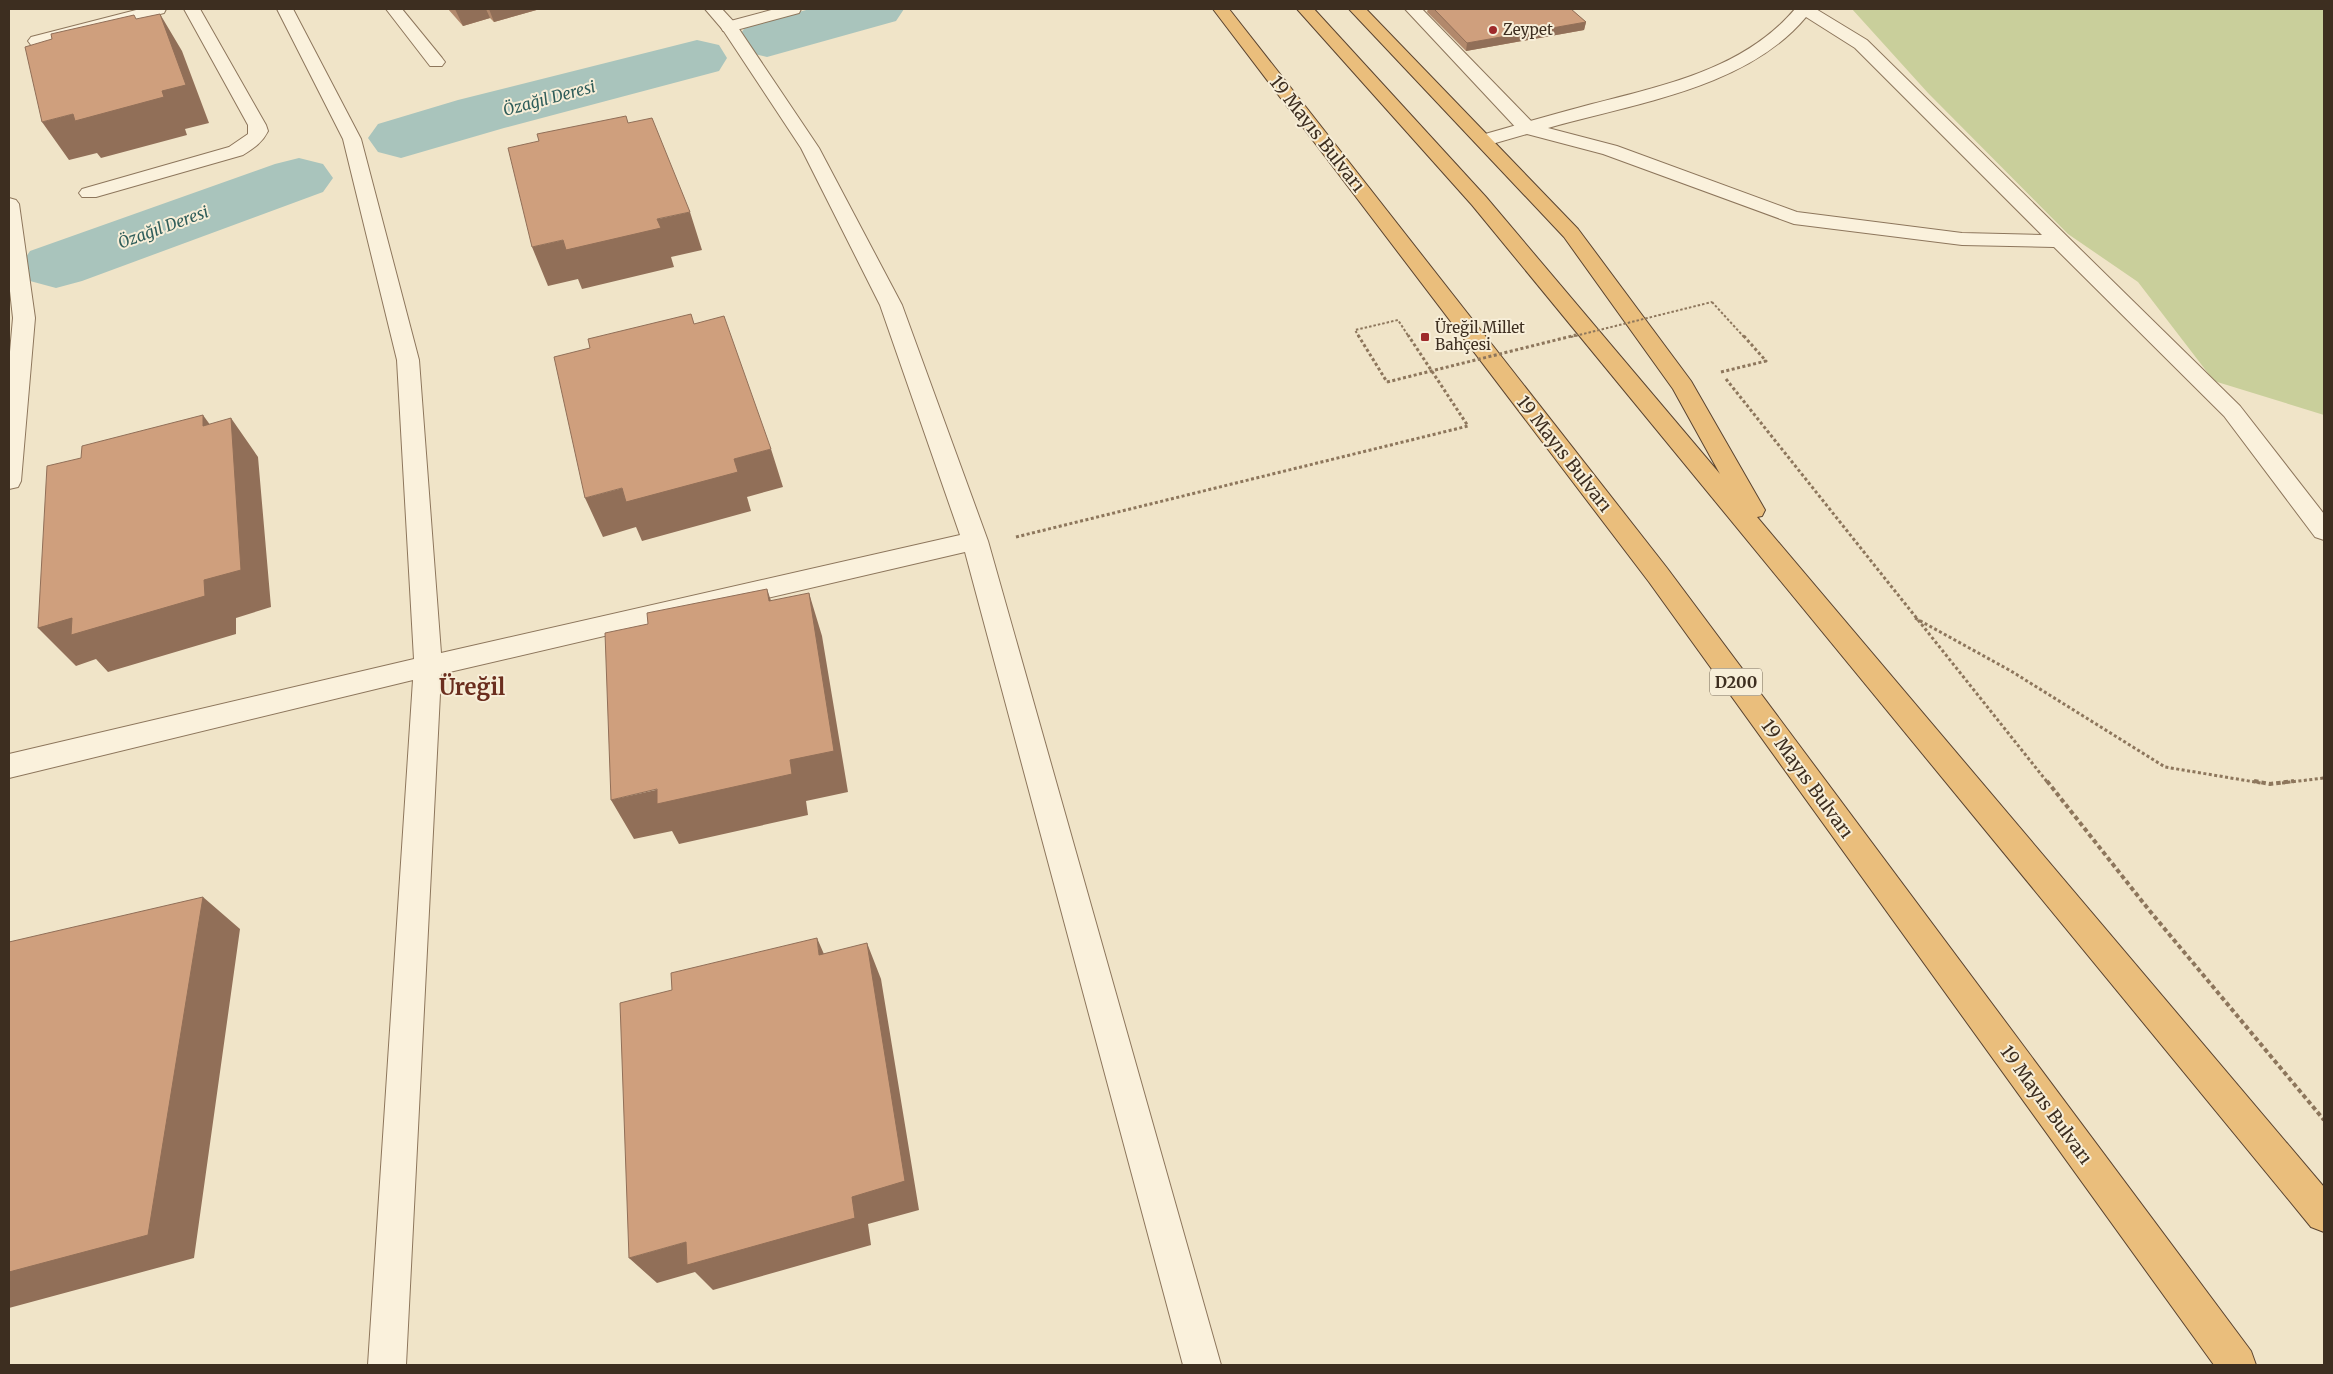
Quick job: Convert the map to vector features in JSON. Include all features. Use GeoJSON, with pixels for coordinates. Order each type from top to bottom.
{"type":"FeatureCollection","features":[{"type":"Feature","properties":{"kind":"highway","name":"19 Mayıs Bulvarı"},"geometry":{"type":"LineString","coordinates":[[1220,9],[1658,575],[2237,1365]]}},
{"type":"Feature","properties":{"kind":"highway"},"geometry":{"type":"LineString","coordinates":[[1305,9],[1479,201],[2324,1214]]}},
{"type":"Feature","properties":{"kind":"highway"},"geometry":{"type":"LineString","coordinates":[[1357,9],[1485,140],[1571,233],[1683,386],[1789,572]]}},
{"type":"Feature","properties":{"kind":"street"},"geometry":{"type":"LineString","coordinates":[[37,41],[158,9]]}},
{"type":"Feature","properties":{"kind":"street"},"geometry":{"type":"LineString","coordinates":[[89,193],[236,150],[256,137],[259,130],[257,125],[192,9]]}},
{"type":"Feature","properties":{"kind":"street"},"geometry":{"type":"LineString","coordinates":[[285,9],[352,139],[408,360],[428,666],[387,1365]]}},
{"type":"Feature","properties":{"kind":"street"},"geometry":{"type":"LineString","coordinates":[[394,9],[436,62]]}},
{"type":"Feature","properties":{"kind":"street"},"geometry":{"type":"LineString","coordinates":[[793,9],[721,18],[810,148],[891,306],[975,541],[1202,1365]]}},
{"type":"Feature","properties":{"kind":"street"},"geometry":{"type":"LineString","coordinates":[[1413,9],[1527,128],[1610,150],[1794,218],[1962,239],[2060,241]]}},
{"type":"Feature","properties":{"kind":"street"},"geometry":{"type":"LineString","coordinates":[[1485,140],[1668,89],[1723,71],[1793,25],[1804,9],[1861,44],[2232,411],[2324,531]]}},
{"type":"Feature","properties":{"kind":"street"},"geometry":{"type":"LineString","coordinates":[[9,204],[24,318],[9,481]]}},
{"type":"Feature","properties":{"kind":"street"},"geometry":{"type":"LineString","coordinates":[[9,766],[428,666],[975,541]]}},
{"type":"Feature","properties":{"kind":"path"},"geometry":{"type":"LineString","coordinates":[[1013,538],[1468,426],[1398,320],[1355,330],[1387,382],[1712,302],[1766,361],[1720,372],[2148,910],[2324,1120]]}},
{"type":"Feature","properties":{"kind":"path"},"geometry":{"type":"LineString","coordinates":[[1664,305],[1676,320]]}},
{"type":"Feature","properties":{"kind":"path"},"geometry":{"type":"LineString","coordinates":[[1913,616],[2011,671],[2165,767],[2270,784],[2324,778]]}},
{"type":"Feature","properties":{"kind":"green space"},"geometry":{"type":"Polygon","coordinates":[[[1852,9],[2324,9],[2324,415],[2214,381],[2138,282],[2068,234],[1928,93],[1852,9]]]}},
{"type":"Feature","properties":{"kind":"building"},"geometry":{"type":"Polygon","coordinates":[[[1434,9],[1571,9],[1586,22],[1467,43],[1434,9]]]}},
{"type":"Feature","properties":{"kind":"building"},"geometry":{"type":"Polygon","coordinates":[[[160,14],[186,85],[162,91],[164,97],[75,121],[73,114],[42,122],[25,47],[52,39],[51,34],[134,15],[136,19],[160,14]]]}},
{"type":"Feature","properties":{"kind":"building"},"geometry":{"type":"Polygon","coordinates":[[[626,116],[628,123],[652,118],[690,212],[657,219],[661,228],[566,250],[563,240],[532,247],[508,148],[539,141],[537,134],[626,116]]]}},
{"type":"Feature","properties":{"kind":"building"},"geometry":{"type":"Polygon","coordinates":[[[691,314],[694,324],[724,316],[771,449],[734,459],[738,472],[626,502],[622,488],[585,498],[554,357],[590,348],[588,339],[691,314]]]}},
{"type":"Feature","properties":{"kind":"building"},"geometry":{"type":"Polygon","coordinates":[[[203,415],[203,426],[231,418],[241,570],[204,580],[205,596],[71,635],[72,618],[38,628],[47,466],[81,458],[82,446],[203,415]]]}},
{"type":"Feature","properties":{"kind":"building"},"geometry":{"type":"Polygon","coordinates":[[[767,589],[769,601],[809,593],[834,751],[790,760],[792,774],[657,804],[657,789],[611,800],[605,633],[648,624],[647,613],[767,589]]]}},
{"type":"Feature","properties":{"kind":"building"},"geometry":{"type":"Polygon","coordinates":[[[203,897],[148,1235],[9,1272],[9,942],[203,897]]]}},
{"type":"Feature","properties":{"kind":"building"},"geometry":{"type":"Polygon","coordinates":[[[817,938],[819,955],[867,943],[905,1181],[852,1197],[855,1218],[687,1265],[686,1242],[629,1258],[620,1003],[672,990],[671,973],[817,938]]]}},
{"type":"Feature","properties":{"kind":"waterway","name":"Özağıl Deresi"},"geometry":{"type":"LineString","coordinates":[[767,39],[875,9]]}},
{"type":"Feature","properties":{"kind":"waterway","name":"Özağıl Deresi"},"geometry":{"type":"LineString","coordinates":[[401,138],[481,114],[697,58]]}},
{"type":"Feature","properties":{"kind":"waterway","name":"Özağıl Deresi"},"geometry":{"type":"LineString","coordinates":[[56,266],[299,178]]}},
{"type":"Feature","properties":{"kind":"place","name":"Zeypet"},"geometry":{"type":"Point","coordinates":[1493,30]}},
{"type":"Feature","properties":{"kind":"place","name":"Üreğil Millet Bahçesi"},"geometry":{"type":"Point","coordinates":[1425,337]}},
{"type":"Feature","properties":{"kind":"district","name":"Üreğil"},"geometry":{"type":"Point","coordinates":[472,687]}}]}
